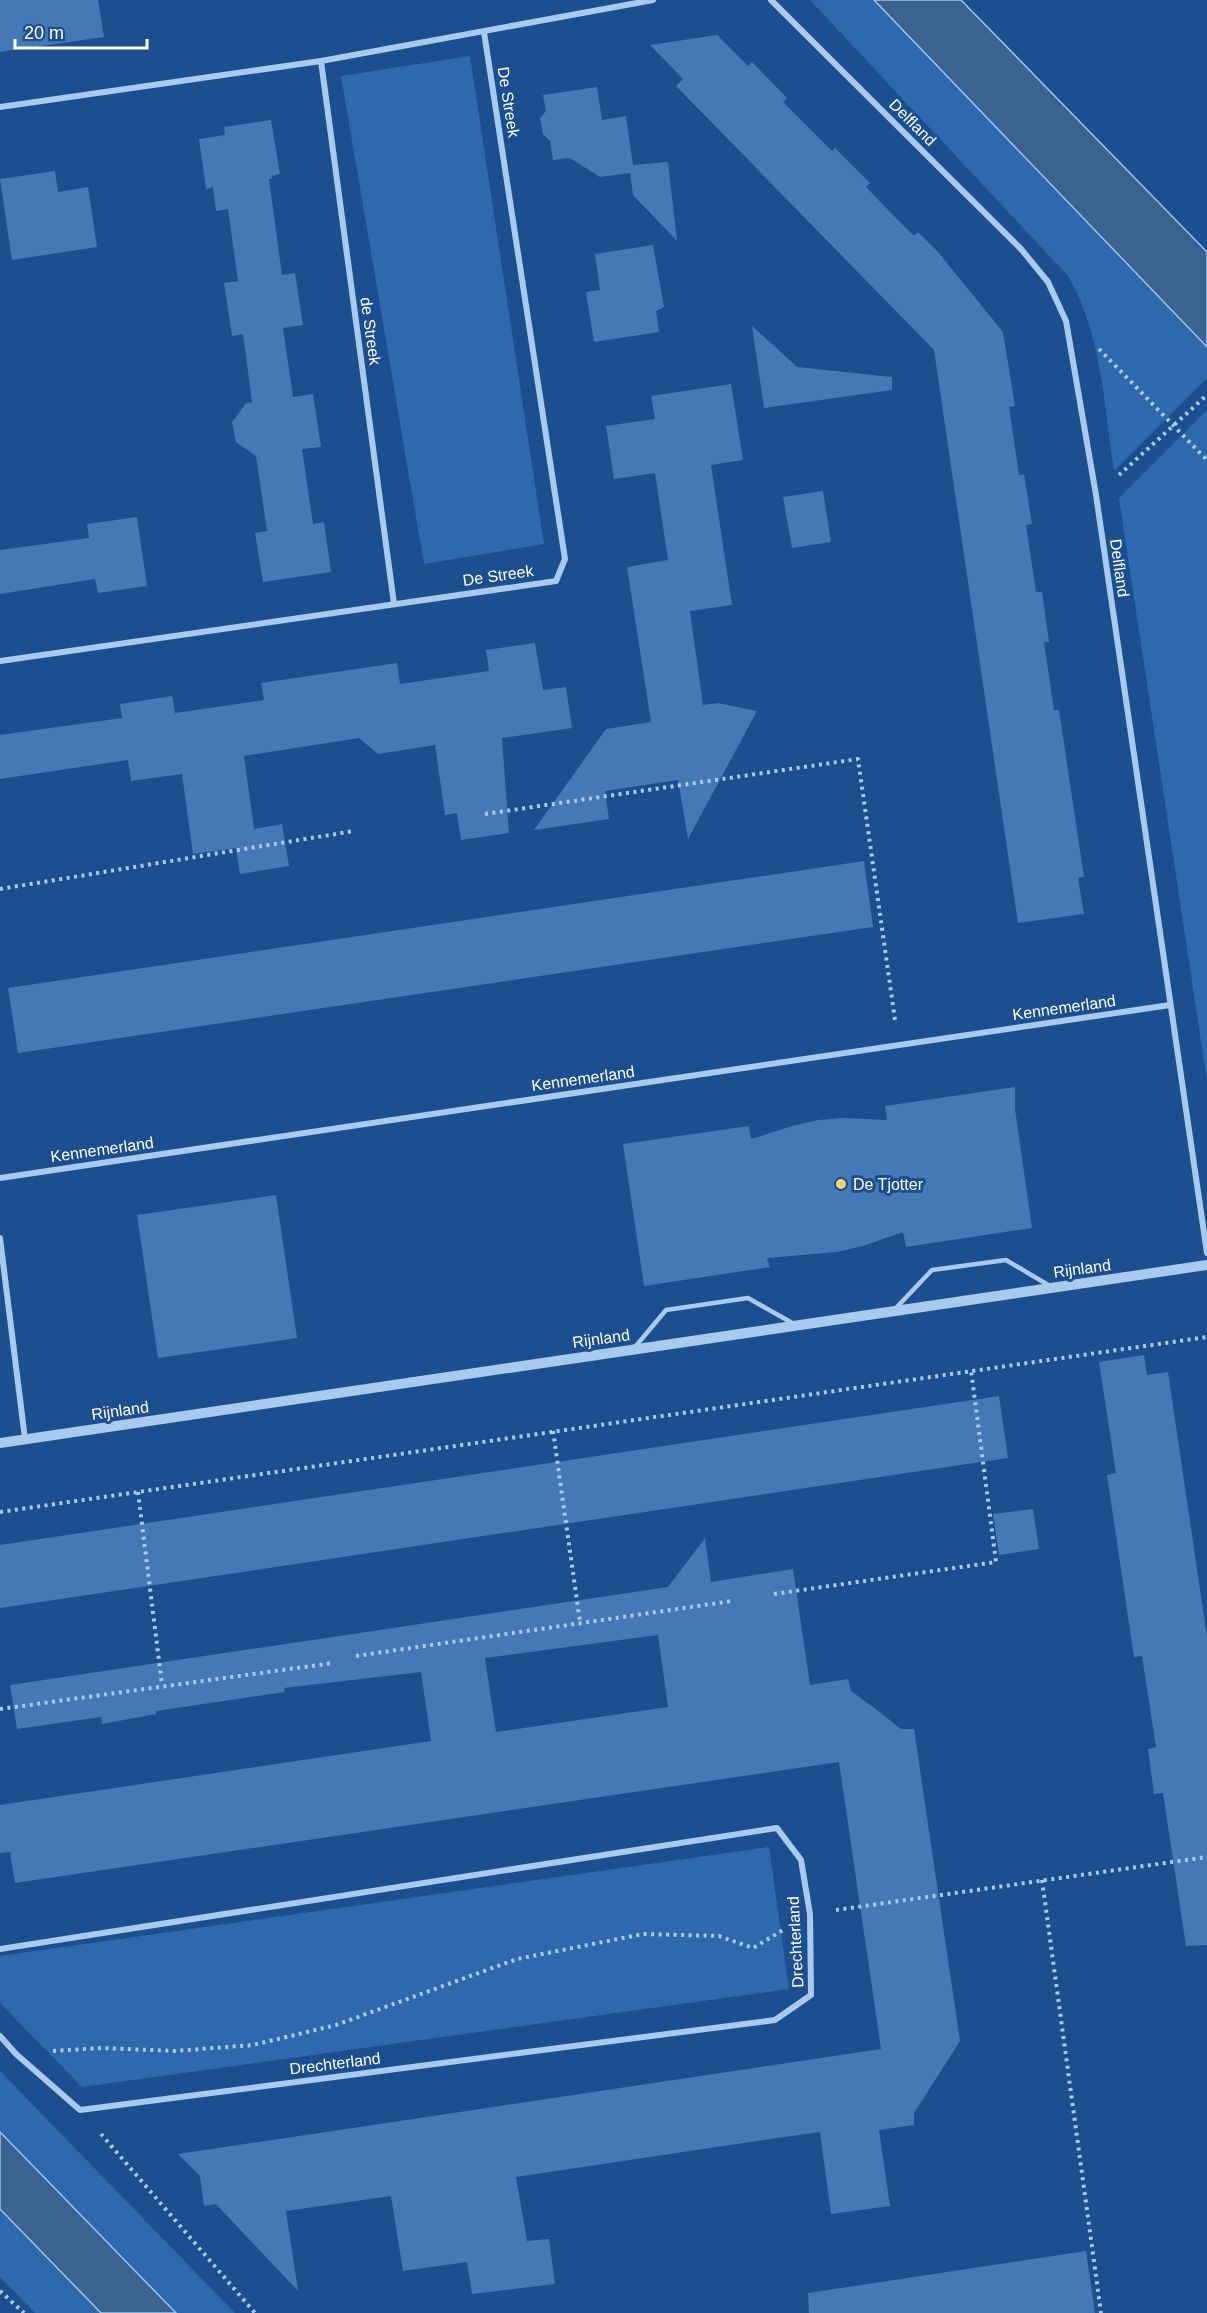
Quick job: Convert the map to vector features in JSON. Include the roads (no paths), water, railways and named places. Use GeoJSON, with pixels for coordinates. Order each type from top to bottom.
{"type":"FeatureCollection","features":[{"type":"Feature","properties":{"kind":"street"},"geometry":{"type":"LineString","coordinates":[[0,107],[321,61],[653,0]]}},
{"type":"Feature","properties":{"kind":"street","name":"Delfland"},"geometry":{"type":"LineString","coordinates":[[771,0],[1021,249],[1048,282],[1066,321],[1096,495],[1207,1253]]}},
{"type":"Feature","properties":{"kind":"street","name":"De Streek"},"geometry":{"type":"LineString","coordinates":[[0,661],[556,581],[565,559],[484,32]]}},
{"type":"Feature","properties":{"kind":"street","name":"de Streek"},"geometry":{"type":"LineString","coordinates":[[321,61],[394,604]]}},
{"type":"Feature","properties":{"kind":"street","name":"Kennemerland"},"geometry":{"type":"LineString","coordinates":[[0,1178],[1170,1005]]}},
{"type":"Feature","properties":{"kind":"street"},"geometry":{"type":"LineString","coordinates":[[0,1238],[25,1439]]}},
{"type":"Feature","properties":{"kind":"street","name":"Rijnland"},"geometry":{"type":"LineString","coordinates":[[0,1443],[1207,1265]]}},
{"type":"Feature","properties":{"kind":"street","name":"Drechterland"},"geometry":{"type":"LineString","coordinates":[[0,1948],[777,1828],[801,1860],[810,1914],[811,1995],[775,2020],[80,2110],[16,2054],[0,2036]]}},
{"type":"Feature","properties":{"kind":"lane"},"geometry":{"type":"LineString","coordinates":[[894,1311],[932,1270],[1006,1260],[1052,1287]]}},
{"type":"Feature","properties":{"kind":"lane"},"geometry":{"type":"LineString","coordinates":[[633,1349],[666,1310],[678,1308],[748,1298],[796,1325]]}},
{"type":"Feature","properties":{"kind":"place","name":"De Tjotter"},"geometry":{"type":"Point","coordinates":[841,1184]}}]}
